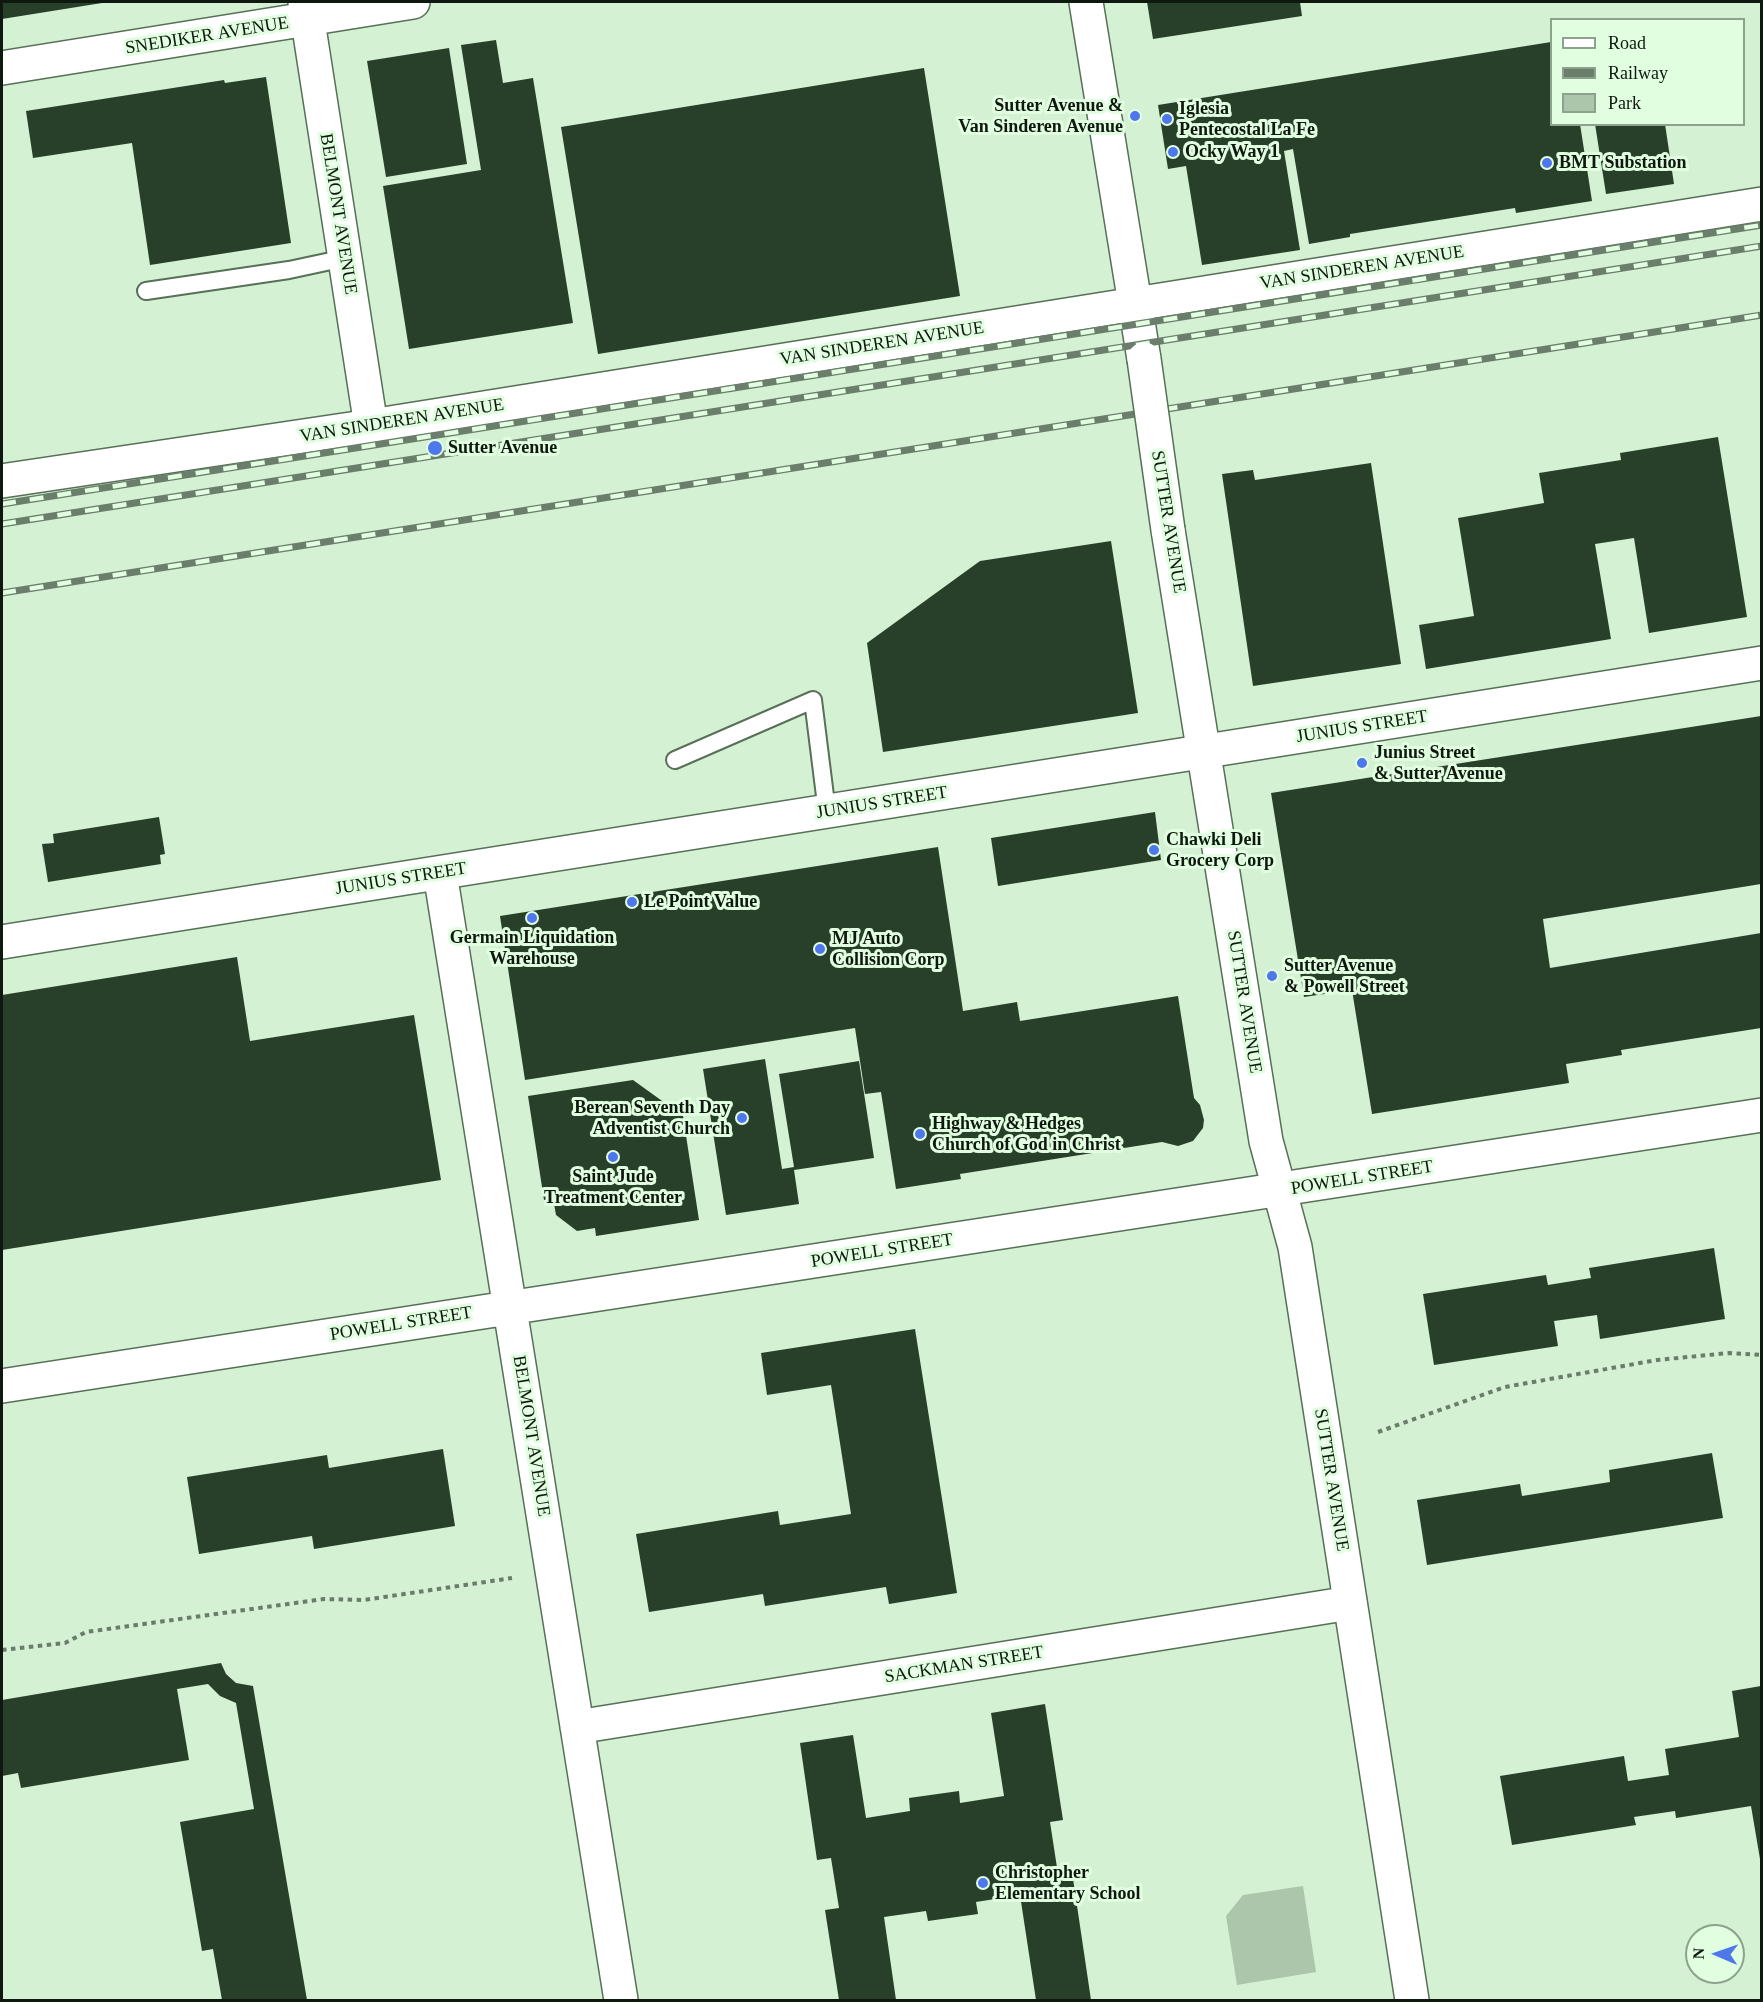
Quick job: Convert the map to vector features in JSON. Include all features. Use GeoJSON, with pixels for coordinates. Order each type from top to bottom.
{"type":"FeatureCollection","features":[{"type":"Feature","properties":{"kind":"street","name":"SNEDIKER AVENUE"},"geometry":{"type":"LineString","coordinates":[[2,68],[306,10],[413,2]]}},
{"type":"Feature","properties":{"kind":"street","name":"SUTTER AVENUE"},"geometry":{"type":"LineString","coordinates":[[1086,2],[1136,303],[1168,531],[1266,1141],[1295,1246],[1412,2001]]}},
{"type":"Feature","properties":{"kind":"street","name":"BELMONT AVENUE"},"geometry":{"type":"LineString","coordinates":[[306,10],[371,426]]}},
{"type":"Feature","properties":{"kind":"street","name":"VAN SINDEREN AVENUE"},"geometry":{"type":"LineString","coordinates":[[2,481],[371,426],[1761,204]]}},
{"type":"Feature","properties":{"kind":"street","name":"JUNIUS STREET"},"geometry":{"type":"LineString","coordinates":[[2,942],[1761,663]]}},
{"type":"Feature","properties":{"kind":"street","name":"BELMONT AVENUE"},"geometry":{"type":"LineString","coordinates":[[440,873],[621,2001]]}},
{"type":"Feature","properties":{"kind":"street","name":"POWELL STREET"},"geometry":{"type":"LineString","coordinates":[[2,1386],[1761,1115]]}},
{"type":"Feature","properties":{"kind":"street","name":"SACKMAN STREET"},"geometry":{"type":"LineString","coordinates":[[577,1727],[1350,1603]]}},
{"type":"Feature","properties":{"kind":"lane"},"geometry":{"type":"LineString","coordinates":[[146,291],[289,270],[345,258]]}},
{"type":"Feature","properties":{"kind":"lane"},"geometry":{"type":"LineString","coordinates":[[675,760],[813,700],[827,812]]}},
{"type":"Feature","properties":{"kind":"path"},"geometry":{"type":"LineString","coordinates":[[1378,1432],[1505,1387],[1657,1360],[1729,1353],[1761,1355]]}},
{"type":"Feature","properties":{"kind":"path"},"geometry":{"type":"LineString","coordinates":[[2,1650],[65,1643],[86,1632],[324,1599],[364,1600],[512,1578]]}},
{"type":"Feature","properties":{"kind":"green space"},"geometry":{"type":"Polygon","coordinates":[[[1303,1886],[1316,1972],[1237,1985],[1226,1916],[1243,1895],[1303,1886]]]}},
{"type":"Feature","properties":{"kind":"building"},"geometry":{"type":"Polygon","coordinates":[[[2,2],[102,2],[102,3],[2,19],[2,2]]]}},
{"type":"Feature","properties":{"kind":"building"},"geometry":{"type":"Polygon","coordinates":[[[1147,2],[1300,2],[1302,16],[1153,39],[1147,2]]]}},
{"type":"Feature","properties":{"kind":"building"},"geometry":{"type":"Polygon","coordinates":[[[496,40],[503,83],[533,78],[573,323],[409,349],[383,186],[481,170],[461,45],[496,40]]]}},
{"type":"Feature","properties":{"kind":"building"},"geometry":{"type":"Polygon","coordinates":[[[1550,42],[1550,126],[1580,126],[1592,201],[1516,213],[1515,208],[1350,234],[1350,237],[1309,244],[1293,149],[1284,151],[1300,250],[1202,265],[1186,166],[1168,169],[1158,105],[1550,42]]]}},
{"type":"Feature","properties":{"kind":"building"},"geometry":{"type":"Polygon","coordinates":[[[449,48],[467,164],[386,177],[367,61],[449,48]]]}},
{"type":"Feature","properties":{"kind":"building"},"geometry":{"type":"Polygon","coordinates":[[[924,68],[960,296],[598,354],[561,127],[924,68]]]}},
{"type":"Feature","properties":{"kind":"building"},"geometry":{"type":"Polygon","coordinates":[[[266,77],[291,243],[150,265],[132,143],[33,158],[26,111],[224,80],[225,83],[266,77]]]}},
{"type":"Feature","properties":{"kind":"building","name":"BMT Substation"},"geometry":{"type":"Polygon","coordinates":[[[1595,126],[1665,126],[1674,184],[1606,194],[1595,126]]]}},
{"type":"Feature","properties":{"kind":"building"},"geometry":{"type":"Polygon","coordinates":[[[1718,437],[1747,617],[1649,633],[1634,538],[1595,544],[1611,639],[1426,669],[1419,625],[1474,616],[1458,518],[1544,503],[1539,473],[1621,460],[1620,453],[1718,437]]]}},
{"type":"Feature","properties":{"kind":"building"},"geometry":{"type":"Polygon","coordinates":[[[1371,463],[1401,664],[1253,686],[1222,474],[1253,470],[1255,480],[1371,463]]]}},
{"type":"Feature","properties":{"kind":"building"},"geometry":{"type":"Polygon","coordinates":[[[1111,541],[1138,713],[883,752],[867,643],[980,561],[1111,541]]]}},
{"type":"Feature","properties":{"kind":"building"},"geometry":{"type":"Polygon","coordinates":[[[1761,716],[1761,884],[1543,919],[1550,968],[1761,933],[1761,1028],[1621,1050],[1622,1055],[1566,1064],[1569,1083],[1372,1114],[1352,990],[1304,997],[1271,793],[1761,716]]]}},
{"type":"Feature","properties":{"kind":"building"},"geometry":{"type":"Polygon","coordinates":[[[1155,812],[1161,860],[998,886],[991,838],[1155,812]]]}},
{"type":"Feature","properties":{"kind":"building"},"geometry":{"type":"Polygon","coordinates":[[[159,817],[165,854],[160,855],[161,864],[48,882],[42,844],[54,843],[53,834],[159,817]]]}},
{"type":"Feature","properties":{"kind":"building"},"geometry":{"type":"Polygon","coordinates":[[[938,847],[963,1011],[1017,1002],[1020,1021],[1178,996],[1194,1098],[1200,1105],[1204,1120],[1203,1128],[1193,1141],[1178,1146],[1162,1142],[960,1174],[961,1179],[896,1189],[881,1092],[865,1094],[855,1028],[525,1080],[500,916],[938,847]]]}},
{"type":"Feature","properties":{"kind":"building"},"geometry":{"type":"Polygon","coordinates":[[[237,957],[250,1041],[414,1015],[441,1180],[2,1250],[2,995],[237,957]]]}},
{"type":"Feature","properties":{"kind":"building"},"geometry":{"type":"Polygon","coordinates":[[[765,1059],[782,1169],[794,1167],[779,1074],[859,1061],[874,1158],[794,1170],[799,1204],[726,1215],[703,1069],[765,1059]]]}},
{"type":"Feature","properties":{"kind":"building","name":"Saint Jude Treatment Center"},"geometry":{"type":"Polygon","coordinates":[[[633,1080],[683,1116],[699,1220],[596,1236],[595,1228],[577,1231],[556,1215],[553,1198],[544,1200],[528,1096],[633,1080]]]}},
{"type":"Feature","properties":{"kind":"building"},"geometry":{"type":"Polygon","coordinates":[[[1714,1248],[1725,1319],[1600,1339],[1597,1315],[1554,1321],[1558,1346],[1434,1365],[1423,1294],[1546,1275],[1548,1285],[1591,1278],[1589,1268],[1714,1248]]]}},
{"type":"Feature","properties":{"kind":"building"},"geometry":{"type":"Polygon","coordinates":[[[915,1329],[957,1593],[889,1604],[886,1587],[765,1606],[763,1594],[649,1612],[636,1534],[778,1511],[780,1525],[851,1514],[831,1385],[767,1395],[761,1353],[915,1329]]]}},
{"type":"Feature","properties":{"kind":"building"},"geometry":{"type":"Polygon","coordinates":[[[443,1449],[455,1526],[314,1549],[312,1536],[199,1554],[187,1477],[327,1455],[329,1468],[443,1449]]]}},
{"type":"Feature","properties":{"kind":"building"},"geometry":{"type":"Polygon","coordinates":[[[1712,1453],[1723,1518],[1427,1565],[1417,1500],[1520,1484],[1522,1496],[1610,1482],[1609,1470],[1712,1453]]]}},
{"type":"Feature","properties":{"kind":"building"},"geometry":{"type":"Polygon","coordinates":[[[221,1663],[226,1674],[236,1683],[253,1686],[307,2000],[222,2000],[213,1949],[202,1951],[180,1822],[254,1809],[236,1703],[220,1696],[208,1684],[177,1689],[189,1760],[21,1788],[18,1773],[2,1776],[2,1700],[221,1663]]]}},
{"type":"Feature","properties":{"kind":"building"},"geometry":{"type":"Polygon","coordinates":[[[1761,1686],[1761,1865],[1751,1806],[1676,1818],[1675,1811],[1634,1817],[1636,1825],[1512,1845],[1500,1776],[1624,1756],[1628,1781],[1669,1775],[1665,1749],[1739,1737],[1732,1691],[1761,1686]]]}},
{"type":"Feature","properties":{"kind":"building"},"geometry":{"type":"Polygon","coordinates":[[[1045,1704],[1063,1820],[1050,1822],[1058,1874],[1072,1872],[1091,2000],[1036,2000],[1020,1895],[976,1902],[978,1914],[928,1921],[926,1911],[884,1917],[896,2000],[839,2000],[825,1910],[839,1908],[831,1858],[817,1860],[800,1743],[853,1735],[866,1818],[910,1811],[909,1798],[959,1791],[960,1803],[1004,1796],[991,1713],[1045,1704]]]}},
{"type":"Feature","properties":{"kind":"railway"},"geometry":{"type":"LineString","coordinates":[[2,504],[1762,225]]}},
{"type":"Feature","properties":{"kind":"railway"},"geometry":{"type":"LineString","coordinates":[[2,524],[1762,246]]}},
{"type":"Feature","properties":{"kind":"railway"},"geometry":{"type":"LineString","coordinates":[[2,593],[1762,315]]}},
{"type":"Feature","properties":{"kind":"place","name":"Sutter Avenue & Van Sinderen Avenue"},"geometry":{"type":"Point","coordinates":[1135,116]}},
{"type":"Feature","properties":{"kind":"place","name":"Iglesia Pentecostal La Fe"},"geometry":{"type":"Point","coordinates":[1167,119]}},
{"type":"Feature","properties":{"kind":"place","name":"Ocky Way 1"},"geometry":{"type":"Point","coordinates":[1173,152]}},
{"type":"Feature","properties":{"kind":"place","name":"BMT Substation"},"geometry":{"type":"Point","coordinates":[1547,163]}},
{"type":"Feature","properties":{"kind":"place","name":"Sutter Avenue"},"geometry":{"type":"Point","coordinates":[435,448]}},
{"type":"Feature","properties":{"kind":"place","name":"Junius Street & Sutter Avenue"},"geometry":{"type":"Point","coordinates":[1362,763]}},
{"type":"Feature","properties":{"kind":"place","name":"Chawki Deli Grocery Corp"},"geometry":{"type":"Point","coordinates":[1154,850]}},
{"type":"Feature","properties":{"kind":"place","name":"Le Point Value"},"geometry":{"type":"Point","coordinates":[632,902]}},
{"type":"Feature","properties":{"kind":"place","name":"Germain Liquidation Warehouse"},"geometry":{"type":"Point","coordinates":[532,918]}},
{"type":"Feature","properties":{"kind":"place","name":"MJ Auto Collision Corp"},"geometry":{"type":"Point","coordinates":[820,949]}},
{"type":"Feature","properties":{"kind":"place","name":"Sutter Avenue & Powell Street"},"geometry":{"type":"Point","coordinates":[1272,976]}},
{"type":"Feature","properties":{"kind":"place","name":"Berean Seventh Day Adventist Church"},"geometry":{"type":"Point","coordinates":[742,1118]}},
{"type":"Feature","properties":{"kind":"place","name":"Highway & Hedges Church of God in Christ"},"geometry":{"type":"Point","coordinates":[920,1134]}},
{"type":"Feature","properties":{"kind":"place","name":"Saint Jude Treatment Center"},"geometry":{"type":"Point","coordinates":[613,1157]}},
{"type":"Feature","properties":{"kind":"place","name":"Christopher Elementary School"},"geometry":{"type":"Point","coordinates":[983,1883]}}]}
